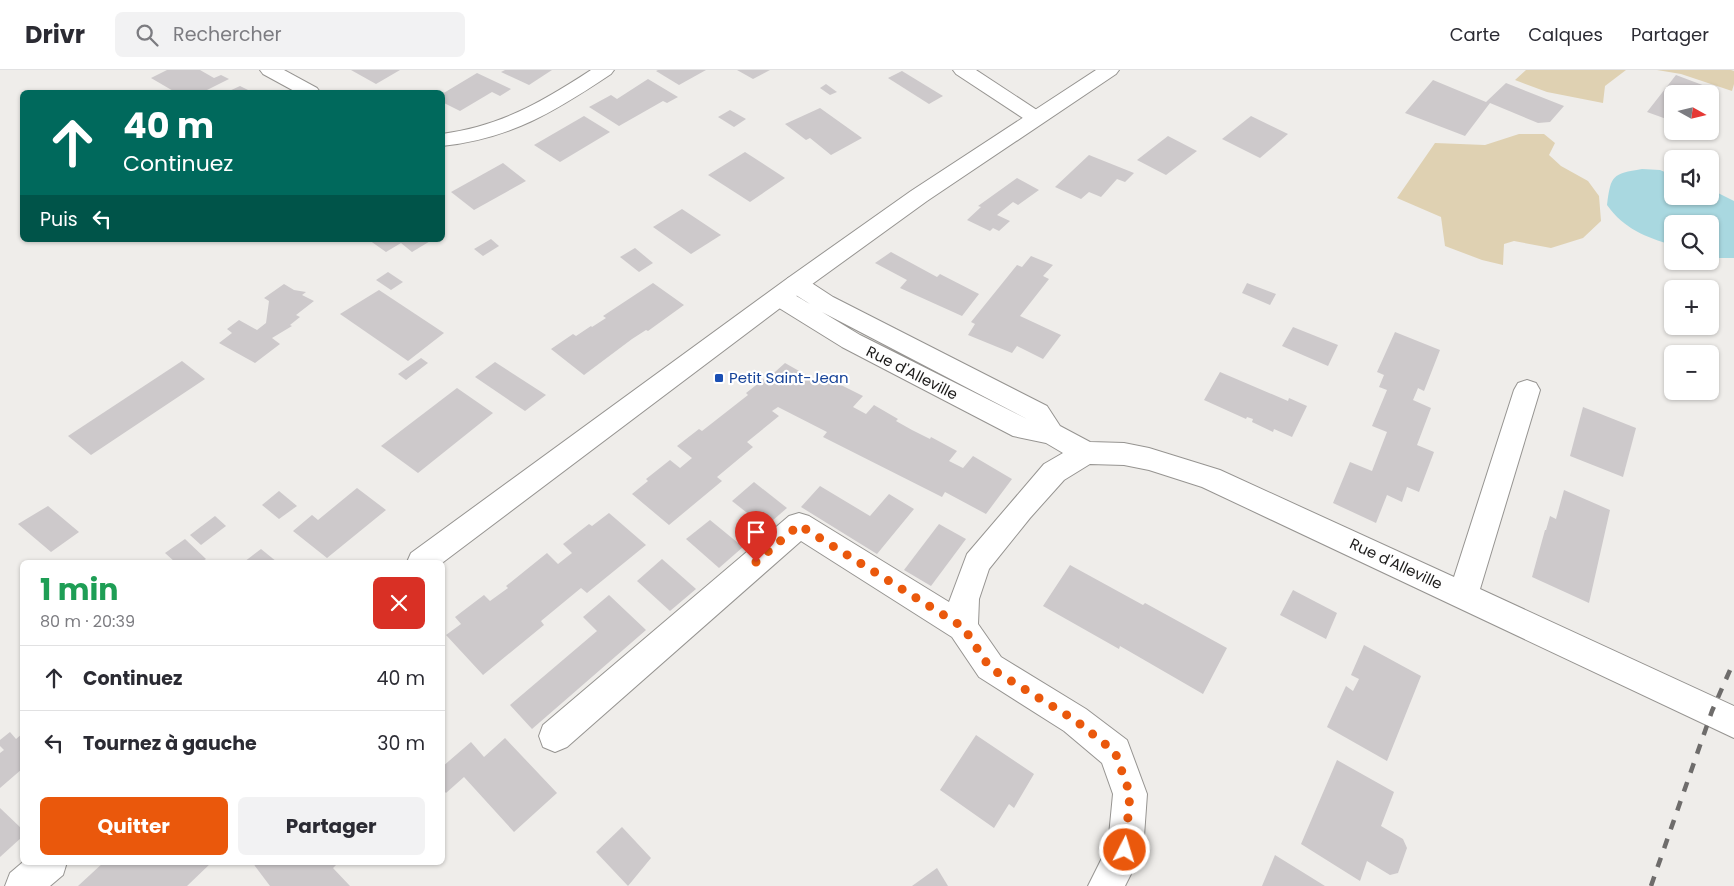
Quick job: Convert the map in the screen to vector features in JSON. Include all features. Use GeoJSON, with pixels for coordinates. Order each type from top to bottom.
{"type":"FeatureCollection","features":[{"type":"Feature","properties":{"kind":"street"},"geometry":{"type":"LineString","coordinates":[[445,140],[467,138],[495,132],[555,102],[604,70]]}},
{"type":"Feature","properties":{"kind":"street"},"geometry":{"type":"LineString","coordinates":[[963,70],[1036,118]]}},
{"type":"Feature","properties":{"kind":"street"},"geometry":{"type":"LineString","coordinates":[[424,560],[787,291],[919,196],[1109,70]]}},
{"type":"Feature","properties":{"kind":"street"},"geometry":{"type":"LineString","coordinates":[[281,72],[307,90]]}},
{"type":"Feature","properties":{"kind":"street","name":"Rue d'Alleville"},"geometry":{"type":"LineString","coordinates":[[787,291],[851,341],[1022,429],[1051,433],[1086,453],[1124,454],[1149,459],[1210,478],[1734,722]]}},
{"type":"Feature","properties":{"kind":"street"},"geometry":{"type":"LineString","coordinates":[[1463,595],[1527,390]]}},
{"type":"Feature","properties":{"kind":"street"},"geometry":{"type":"LineString","coordinates":[[963,627],[964,599],[977,563],[1054,472],[1086,453]]}},
{"type":"Feature","properties":{"kind":"street"},"geometry":{"type":"LineString","coordinates":[[556,736],[799,525],[963,627],[990,668],[1075,720],[1115,752],[1130,794],[1125,850],[1106,886]]}},
{"type":"Feature","properties":{"kind":"street"},"geometry":{"type":"LineString","coordinates":[[23,886],[47,865]]}},
{"type":"Feature","properties":{"kind":"shaded area"},"geometry":{"type":"Polygon","coordinates":[[[1526,70],[1626,70],[1605,86],[1603,103],[1547,92],[1515,80],[1526,70]]]}},
{"type":"Feature","properties":{"kind":"shaded area"},"geometry":{"type":"Polygon","coordinates":[[[1657,70],[1731,70],[1734,71],[1734,84],[1732,91],[1719,87],[1719,85],[1681,74],[1657,70]]]}},
{"type":"Feature","properties":{"kind":"shaded area"},"geometry":{"type":"Polygon","coordinates":[[[1519,134],[1544,134],[1555,143],[1549,155],[1561,166],[1588,181],[1599,196],[1601,221],[1583,238],[1551,248],[1514,241],[1504,244],[1503,265],[1482,260],[1445,246],[1441,217],[1397,198],[1435,143],[1485,145],[1519,134]]]}},
{"type":"Feature","properties":{"kind":"water"},"geometry":{"type":"Polygon","coordinates":[[[1642,169],[1664,172],[1664,205],[1719,205],[1719,194],[1734,201],[1734,258],[1719,258],[1719,215],[1664,215],[1664,242],[1644,235],[1628,226],[1607,205],[1612,182],[1624,173],[1642,169]]]}},
{"type":"Feature","properties":{"kind":"building"},"geometry":{"type":"Polygon","coordinates":[[[167,70],[200,70],[214,78],[221,75],[229,79],[207,90],[172,90],[151,78],[167,70]]]}},
{"type":"Feature","properties":{"kind":"building"},"geometry":{"type":"Polygon","coordinates":[[[351,70],[400,70],[376,84],[351,70]]]}},
{"type":"Feature","properties":{"kind":"building"},"geometry":{"type":"Polygon","coordinates":[[[505,70],[552,70],[529,85],[501,72],[505,70]]]}},
{"type":"Feature","properties":{"kind":"building"},"geometry":{"type":"Polygon","coordinates":[[[706,70],[679,85],[656,71],[706,70]]]}},
{"type":"Feature","properties":{"kind":"building"},"geometry":{"type":"Polygon","coordinates":[[[737,70],[770,70],[753,79],[737,70]]]}},
{"type":"Feature","properties":{"kind":"building"},"geometry":{"type":"Polygon","coordinates":[[[902,71],[943,96],[929,104],[888,78],[902,71]]]}},
{"type":"Feature","properties":{"kind":"building"},"geometry":{"type":"Polygon","coordinates":[[[477,73],[511,89],[500,96],[492,92],[460,111],[445,104],[445,92],[477,73]]]}},
{"type":"Feature","properties":{"kind":"building"},"geometry":{"type":"Polygon","coordinates":[[[1676,75],[1702,85],[1668,85],[1676,75]]]}},
{"type":"Feature","properties":{"kind":"building"},"geometry":{"type":"Polygon","coordinates":[[[648,79],[678,97],[667,103],[663,101],[619,126],[589,107],[611,95],[617,99],[648,79]]]}},
{"type":"Feature","properties":{"kind":"building"},"geometry":{"type":"Polygon","coordinates":[[[1433,80],[1486,102],[1506,83],[1564,106],[1550,122],[1538,123],[1490,103],[1465,136],[1405,113],[1433,80]]]}},
{"type":"Feature","properties":{"kind":"building"},"geometry":{"type":"Polygon","coordinates":[[[826,84],[837,92],[830,95],[820,88],[826,84]]]}},
{"type":"Feature","properties":{"kind":"building"},"geometry":{"type":"Polygon","coordinates":[[[240,86],[248,90],[231,90],[240,86]]]}},
{"type":"Feature","properties":{"kind":"building"},"geometry":{"type":"Polygon","coordinates":[[[1664,90],[1664,118],[1647,112],[1664,90]]]}},
{"type":"Feature","properties":{"kind":"building"},"geometry":{"type":"Polygon","coordinates":[[[820,108],[862,138],[831,155],[810,138],[806,140],[785,124],[820,108]]]}},
{"type":"Feature","properties":{"kind":"building"},"geometry":{"type":"Polygon","coordinates":[[[730,110],[746,119],[734,127],[718,117],[730,110]]]}},
{"type":"Feature","properties":{"kind":"building"},"geometry":{"type":"Polygon","coordinates":[[[584,116],[610,132],[560,162],[534,145],[584,116]]]}},
{"type":"Feature","properties":{"kind":"building"},"geometry":{"type":"Polygon","coordinates":[[[1251,116],[1288,134],[1260,158],[1222,139],[1251,116]]]}},
{"type":"Feature","properties":{"kind":"building"},"geometry":{"type":"Polygon","coordinates":[[[1168,136],[1197,151],[1166,175],[1137,160],[1168,136]]]}},
{"type":"Feature","properties":{"kind":"building"},"geometry":{"type":"Polygon","coordinates":[[[745,152],[785,178],[750,202],[708,175],[745,152]]]}},
{"type":"Feature","properties":{"kind":"building"},"geometry":{"type":"Polygon","coordinates":[[[1089,155],[1134,173],[1125,182],[1117,179],[1101,197],[1089,192],[1081,199],[1055,187],[1089,155]]]}},
{"type":"Feature","properties":{"kind":"building"},"geometry":{"type":"Polygon","coordinates":[[[503,163],[526,181],[474,210],[451,192],[503,163]]]}},
{"type":"Feature","properties":{"kind":"building"},"geometry":{"type":"Polygon","coordinates":[[[1017,178],[1039,190],[1018,205],[1013,202],[997,215],[1010,221],[999,231],[993,228],[990,231],[967,220],[981,207],[978,206],[1017,178]]]}},
{"type":"Feature","properties":{"kind":"building"},"geometry":{"type":"Polygon","coordinates":[[[682,209],[721,235],[691,254],[653,227],[682,209]]]}},
{"type":"Feature","properties":{"kind":"building"},"geometry":{"type":"Polygon","coordinates":[[[491,239],[499,246],[483,256],[474,249],[491,239]]]}},
{"type":"Feature","properties":{"kind":"building"},"geometry":{"type":"Polygon","coordinates":[[[372,242],[429,242],[412,252],[401,243],[386,252],[372,242]]]}},
{"type":"Feature","properties":{"kind":"building"},"geometry":{"type":"Polygon","coordinates":[[[635,248],[653,263],[639,272],[620,257],[635,248]]]}},
{"type":"Feature","properties":{"kind":"building"},"geometry":{"type":"Polygon","coordinates":[[[891,252],[937,277],[940,274],[979,294],[962,316],[900,288],[907,280],[875,263],[891,252]]]}},
{"type":"Feature","properties":{"kind":"building"},"geometry":{"type":"Polygon","coordinates":[[[1031,256],[1053,265],[1043,276],[1049,279],[1020,316],[1061,335],[1043,359],[1017,346],[1012,353],[968,335],[975,324],[971,322],[1017,265],[1022,267],[1031,256]]]}},
{"type":"Feature","properties":{"kind":"building"},"geometry":{"type":"Polygon","coordinates":[[[388,272],[403,282],[391,290],[376,280],[388,272]]]}},
{"type":"Feature","properties":{"kind":"building"},"geometry":{"type":"Polygon","coordinates":[[[653,283],[684,305],[648,331],[646,330],[632,339],[584,375],[551,349],[573,334],[576,336],[606,318],[603,316],[653,283]]]}},
{"type":"Feature","properties":{"kind":"building"},"geometry":{"type":"Polygon","coordinates":[[[1247,283],[1276,294],[1270,305],[1242,293],[1247,283]]]}},
{"type":"Feature","properties":{"kind":"building"},"geometry":{"type":"Polygon","coordinates":[[[284,284],[294,290],[306,292],[302,295],[314,301],[296,315],[300,317],[290,325],[292,326],[272,338],[280,344],[255,363],[219,343],[232,333],[227,329],[239,320],[257,330],[266,323],[269,301],[264,298],[284,284]]]}},
{"type":"Feature","properties":{"kind":"building"},"geometry":{"type":"Polygon","coordinates":[[[379,290],[444,333],[408,361],[340,314],[379,290]]]}},
{"type":"Feature","properties":{"kind":"building"},"geometry":{"type":"Polygon","coordinates":[[[1293,327],[1338,345],[1328,366],[1282,346],[1293,327]]]}},
{"type":"Feature","properties":{"kind":"building"},"geometry":{"type":"Polygon","coordinates":[[[1395,332],[1440,350],[1424,391],[1418,388],[1413,400],[1431,408],[1417,445],[1434,452],[1419,492],[1407,487],[1402,502],[1387,495],[1376,523],[1333,503],[1350,462],[1372,471],[1387,432],[1372,426],[1387,390],[1379,387],[1384,375],[1377,372],[1395,332]]]}},
{"type":"Feature","properties":{"kind":"building"},"geometry":{"type":"Polygon","coordinates":[[[421,358],[428,363],[406,380],[398,374],[421,358]]]}},
{"type":"Feature","properties":{"kind":"building"},"geometry":{"type":"Polygon","coordinates":[[[182,361],[205,379],[91,455],[68,436],[182,361]]]}},
{"type":"Feature","properties":{"kind":"building"},"geometry":{"type":"Polygon","coordinates":[[[495,362],[546,395],[525,411],[475,377],[495,362]]]}},
{"type":"Feature","properties":{"kind":"building"},"geometry":{"type":"Polygon","coordinates":[[[785,363],[822,384],[827,378],[863,396],[853,407],[866,414],[874,405],[912,430],[930,439],[931,437],[957,451],[949,461],[963,468],[973,456],[1012,479],[986,514],[945,492],[942,497],[823,437],[827,432],[778,407],[772,411],[779,416],[747,442],[753,447],[717,477],[722,481],[669,525],[632,494],[648,481],[646,479],[670,460],[680,468],[692,458],[677,446],[699,429],[702,431],[748,395],[746,393],[764,379],[766,380],[785,363]]]}},
{"type":"Feature","properties":{"kind":"building"},"geometry":{"type":"Polygon","coordinates":[[[1220,372],[1288,401],[1289,398],[1307,406],[1292,437],[1274,429],[1273,432],[1252,422],[1253,419],[1247,417],[1246,419],[1204,400],[1220,372]]]}},
{"type":"Feature","properties":{"kind":"building"},"geometry":{"type":"Polygon","coordinates":[[[457,388],[493,413],[418,473],[381,446],[457,388]]]}},
{"type":"Feature","properties":{"kind":"building"},"geometry":{"type":"Polygon","coordinates":[[[1583,407],[1636,428],[1623,477],[1570,456],[1583,407]]]}},
{"type":"Feature","properties":{"kind":"building"},"geometry":{"type":"Polygon","coordinates":[[[754,482],[787,508],[765,527],[732,501],[754,482]]]}},
{"type":"Feature","properties":{"kind":"building"},"geometry":{"type":"Polygon","coordinates":[[[820,486],[870,516],[889,494],[914,509],[877,554],[801,507],[820,486]]]}},
{"type":"Feature","properties":{"kind":"building"},"geometry":{"type":"Polygon","coordinates":[[[357,488],[386,510],[327,558],[293,531],[312,515],[318,520],[357,488]]]}},
{"type":"Feature","properties":{"kind":"building"},"geometry":{"type":"Polygon","coordinates":[[[1564,490],[1610,510],[1589,603],[1532,577],[1550,516],[1556,519],[1564,490]]]}},
{"type":"Feature","properties":{"kind":"building"},"geometry":{"type":"Polygon","coordinates":[[[279,491],[297,506],[279,519],[262,505],[279,491]]]}},
{"type":"Feature","properties":{"kind":"building"},"geometry":{"type":"Polygon","coordinates":[[[48,506],[79,532],[51,552],[18,524],[48,506]]]}},
{"type":"Feature","properties":{"kind":"building"},"geometry":{"type":"Polygon","coordinates":[[[609,513],[646,545],[587,593],[581,588],[541,621],[544,625],[483,675],[446,635],[461,624],[455,617],[484,595],[490,601],[508,588],[506,586],[547,553],[558,564],[572,553],[563,544],[589,524],[592,526],[609,513]]]}},
{"type":"Feature","properties":{"kind":"building"},"geometry":{"type":"Polygon","coordinates":[[[215,516],[226,526],[201,545],[190,535],[215,516]]]}},
{"type":"Feature","properties":{"kind":"building"},"geometry":{"type":"Polygon","coordinates":[[[710,520],[743,547],[719,568],[686,539],[710,520]]]}},
{"type":"Feature","properties":{"kind":"building"},"geometry":{"type":"Polygon","coordinates":[[[939,524],[966,539],[931,586],[904,570],[939,524]]]}},
{"type":"Feature","properties":{"kind":"building"},"geometry":{"type":"Polygon","coordinates":[[[185,539],[206,559],[173,560],[165,553],[185,539]]]}},
{"type":"Feature","properties":{"kind":"building"},"geometry":{"type":"Polygon","coordinates":[[[261,549],[275,560],[247,560],[261,549]]]}},
{"type":"Feature","properties":{"kind":"building"},"geometry":{"type":"Polygon","coordinates":[[[662,559],[696,589],[670,611],[637,581],[662,559]]]}},
{"type":"Feature","properties":{"kind":"building"},"geometry":{"type":"Polygon","coordinates":[[[1070,565],[1227,648],[1203,694],[1120,646],[1119,649],[1043,606],[1070,565]]]}},
{"type":"Feature","properties":{"kind":"building"},"geometry":{"type":"Polygon","coordinates":[[[1293,590],[1337,613],[1326,639],[1280,615],[1293,590]]]}},
{"type":"Feature","properties":{"kind":"building"},"geometry":{"type":"Polygon","coordinates":[[[609,595],[646,630],[532,729],[510,705],[597,631],[583,617],[609,595]]]}},
{"type":"Feature","properties":{"kind":"building"},"geometry":{"type":"Polygon","coordinates":[[[1364,645],[1421,676],[1387,761],[1327,727],[1346,686],[1353,691],[1359,679],[1351,675],[1364,645]]]}},
{"type":"Feature","properties":{"kind":"building"},"geometry":{"type":"Polygon","coordinates":[[[10,732],[16,739],[20,736],[20,771],[0,788],[0,753],[4,750],[0,746],[0,740],[10,732]]]}},
{"type":"Feature","properties":{"kind":"building"},"geometry":{"type":"Polygon","coordinates":[[[976,735],[1034,774],[1014,808],[1009,804],[994,828],[940,790],[976,735]]]}},
{"type":"Feature","properties":{"kind":"building"},"geometry":{"type":"Polygon","coordinates":[[[505,738],[557,793],[514,832],[464,777],[445,792],[445,764],[471,742],[484,757],[505,738]]]}},
{"type":"Feature","properties":{"kind":"building"},"geometry":{"type":"Polygon","coordinates":[[[1337,760],[1394,792],[1381,826],[1403,839],[1407,848],[1398,873],[1390,875],[1367,861],[1360,881],[1301,844],[1337,760]]]}},
{"type":"Feature","properties":{"kind":"building"},"geometry":{"type":"Polygon","coordinates":[[[0,808],[20,827],[20,839],[0,857],[0,808]]]}},
{"type":"Feature","properties":{"kind":"building"},"geometry":{"type":"Polygon","coordinates":[[[622,827],[651,858],[628,886],[596,852],[622,827]]]}},
{"type":"Feature","properties":{"kind":"building"},"geometry":{"type":"Polygon","coordinates":[[[1275,855],[1325,886],[1262,886],[1275,855]]]}},
{"type":"Feature","properties":{"kind":"building"},"geometry":{"type":"Polygon","coordinates":[[[101,865],[209,865],[187,886],[78,886],[101,865]]]}},
{"type":"Feature","properties":{"kind":"building"},"geometry":{"type":"Polygon","coordinates":[[[254,865],[336,865],[333,868],[350,886],[270,886],[254,865]]]}},
{"type":"Feature","properties":{"kind":"building"},"geometry":{"type":"Polygon","coordinates":[[[937,868],[948,886],[912,886],[937,868]]]}},
{"type":"Feature","properties":{"kind":"railway"},"geometry":{"type":"LineString","coordinates":[[1651,886],[1712,711],[1734,661]]}},
{"type":"Feature","properties":{"kind":"place","name":"Petit Saint-Jean"},"geometry":{"type":"Point","coordinates":[719,378]}},
{"type":"Feature","properties":{"kind":"route"},"geometry":{"type":"LineString","coordinates":[[756,562],[799,525],[963,627],[990,668],[1075,720],[1115,752],[1130,794],[1125,850]]}}]}
